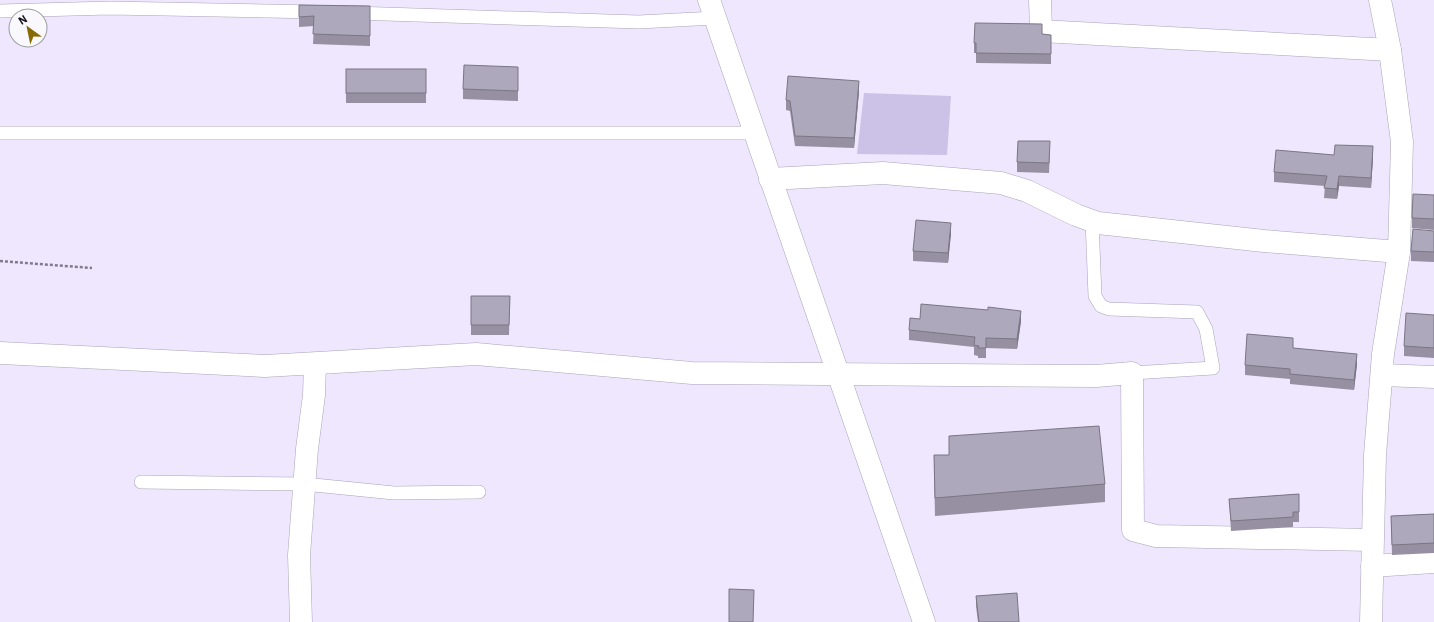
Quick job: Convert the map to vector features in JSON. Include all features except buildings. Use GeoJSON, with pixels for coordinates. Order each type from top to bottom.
{"type":"FeatureCollection","features":[{"type":"Feature","properties":{"kind":"street"},"geometry":{"type":"LineString","coordinates":[[1040,0],[1041,31],[1390,50]]}},
{"type":"Feature","properties":{"kind":"street"},"geometry":{"type":"LineString","coordinates":[[1371,622],[1375,455],[1382,375],[1399,252],[1402,142],[1390,50],[1380,0]]}},
{"type":"Feature","properties":{"kind":"street"},"geometry":{"type":"LineString","coordinates":[[712,9],[924,622]]}},
{"type":"Feature","properties":{"kind":"street"},"geometry":{"type":"LineString","coordinates":[[770,179],[883,173],[1001,183],[1028,191],[1076,215],[1092,220],[1264,241],[1399,252]]}},
{"type":"Feature","properties":{"kind":"street"},"geometry":{"type":"LineString","coordinates":[[0,353],[265,366],[476,354],[692,373],[1096,376],[1132,373],[1133,530],[1156,536],[1372,540]]}},
{"type":"Feature","properties":{"kind":"street"},"geometry":{"type":"LineString","coordinates":[[301,622],[299,555],[304,484],[314,394],[315,364]]}},
{"type":"Feature","properties":{"kind":"street"},"geometry":{"type":"LineString","coordinates":[[1382,375],[1434,377]]}},
{"type":"Feature","properties":{"kind":"street"},"geometry":{"type":"LineString","coordinates":[[1372,566],[1434,562]]}},
{"type":"Feature","properties":{"kind":"lane"},"geometry":{"type":"LineString","coordinates":[[0,11],[110,8],[639,22],[712,9]]}},
{"type":"Feature","properties":{"kind":"lane"},"geometry":{"type":"LineString","coordinates":[[0,133],[754,133]]}},
{"type":"Feature","properties":{"kind":"lane"},"geometry":{"type":"LineString","coordinates":[[1092,220],[1096,296],[1100,306],[1109,309],[1197,312],[1206,329],[1213,368],[1132,373]]}},
{"type":"Feature","properties":{"kind":"lane"},"geometry":{"type":"LineString","coordinates":[[141,482],[304,484],[394,493],[479,492]]}},
{"type":"Feature","properties":{"kind":"path"},"geometry":{"type":"LineString","coordinates":[[0,261],[92,268]]}},
{"type":"Feature","properties":{"kind":"shaded area"},"geometry":{"type":"Polygon","coordinates":[[[864,93],[951,96],[947,155],[857,154],[864,93]]]}}]}
